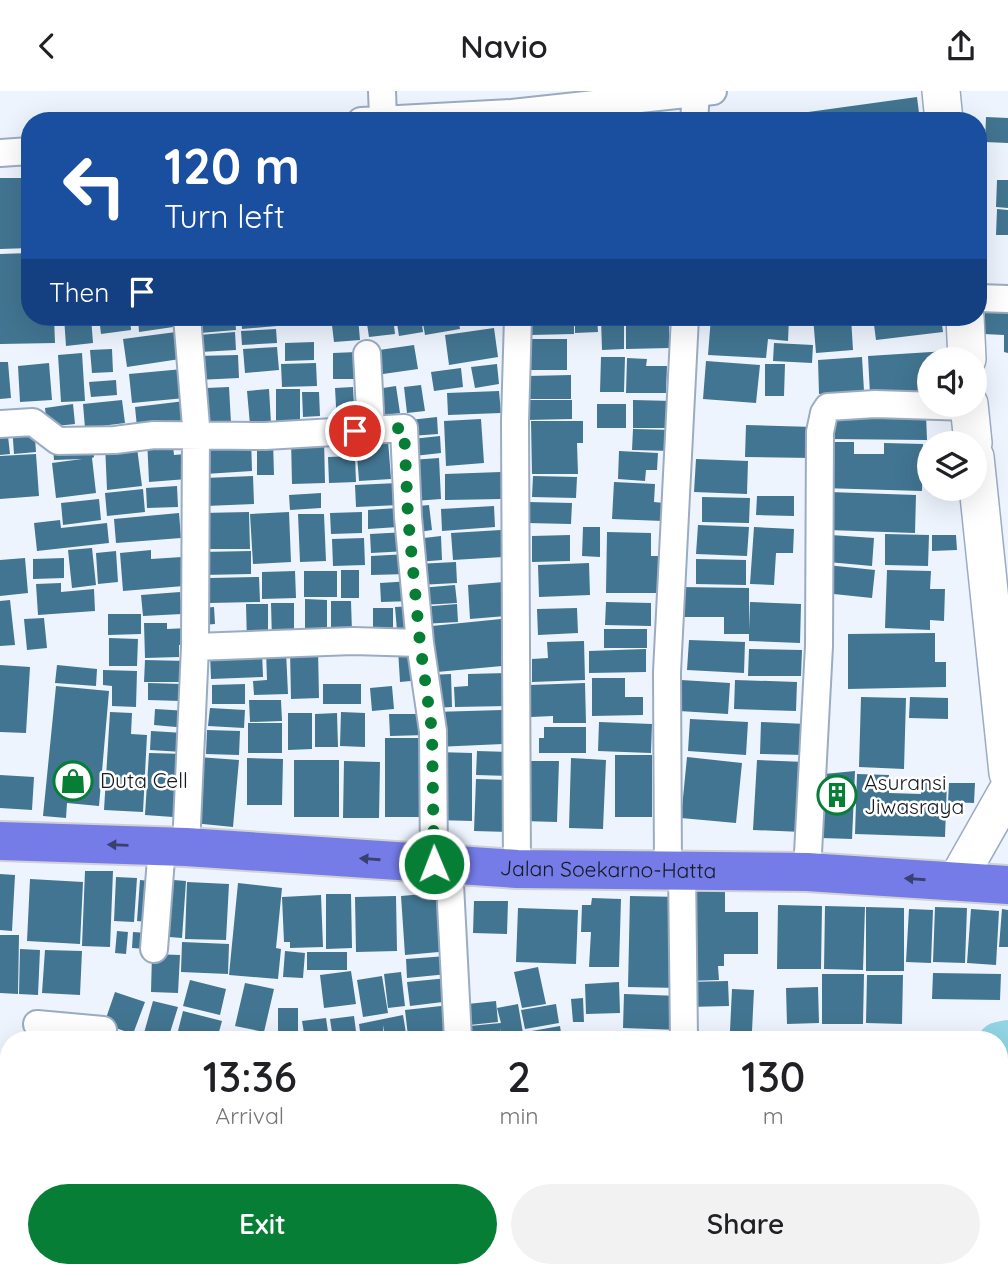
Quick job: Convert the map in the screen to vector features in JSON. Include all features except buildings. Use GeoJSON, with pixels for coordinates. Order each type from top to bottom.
{"type":"FeatureCollection","features":[{"type":"Feature","properties":{"kind":"highway","name":"Jalan Soekarno-Hatta"},"geometry":{"type":"LineString","coordinates":[[0,841],[174,847],[517,869],[807,871],[1008,884]]}},
{"type":"Feature","properties":{"kind":"main road"},"geometry":{"type":"LineString","coordinates":[[941,91],[943,112]]}},
{"type":"Feature","properties":{"kind":"main road"},"geometry":{"type":"LineString","coordinates":[[965,326],[966,347]]}},
{"type":"Feature","properties":{"kind":"main road"},"geometry":{"type":"LineString","coordinates":[[980,501],[1008,773]]}},
{"type":"Feature","properties":{"kind":"main road"},"geometry":{"type":"LineString","coordinates":[[956,882],[1008,790]]}},
{"type":"Feature","properties":{"kind":"street"},"geometry":{"type":"LineString","coordinates":[[374,112],[382,91]]}},
{"type":"Feature","properties":{"kind":"street"},"geometry":{"type":"LineString","coordinates":[[550,112],[704,92],[697,112]]}},
{"type":"Feature","properties":{"kind":"street"},"geometry":{"type":"LineString","coordinates":[[0,153],[21,152]]}},
{"type":"Feature","properties":{"kind":"street"},"geometry":{"type":"LineString","coordinates":[[987,298],[1008,299]]}},
{"type":"Feature","properties":{"kind":"street"},"geometry":{"type":"LineString","coordinates":[[154,949],[174,847],[195,647],[196,434],[188,326]]}},
{"type":"Feature","properties":{"kind":"street"},"geometry":{"type":"LineString","coordinates":[[517,869],[515,421],[518,326]]}},
{"type":"Feature","properties":{"kind":"street"},"geometry":{"type":"LineString","coordinates":[[684,1031],[667,672],[685,326]]}},
{"type":"Feature","properties":{"kind":"street"},"geometry":{"type":"LineString","coordinates":[[367,354],[371,430]]}},
{"type":"Feature","properties":{"kind":"street"},"geometry":{"type":"LineString","coordinates":[[807,871],[819,646],[820,432],[824,413],[828,407],[917,405]]}},
{"type":"Feature","properties":{"kind":"street"},"geometry":{"type":"LineString","coordinates":[[0,425],[33,422],[58,441],[115,440],[154,435],[265,436],[404,428],[408,517],[420,643],[432,731],[457,1031]]}},
{"type":"Feature","properties":{"kind":"street"},"geometry":{"type":"LineString","coordinates":[[195,647],[353,641],[420,643]]}},
{"type":"Feature","properties":{"kind":"street"},"geometry":{"type":"LineString","coordinates":[[37,1024],[103,1031]]}},
{"type":"Feature","properties":{"kind":"place","name":"Duta Cell"},"geometry":{"type":"Point","coordinates":[73,781]}},
{"type":"Feature","properties":{"kind":"place","name":"Asuransi Jiwasraya"},"geometry":{"type":"Point","coordinates":[837,795]}},
{"type":"Feature","properties":{"kind":"route"},"geometry":{"type":"LineString","coordinates":[[355,431],[404,428],[408,517],[420,643],[432,731],[434,864]]}}]}
